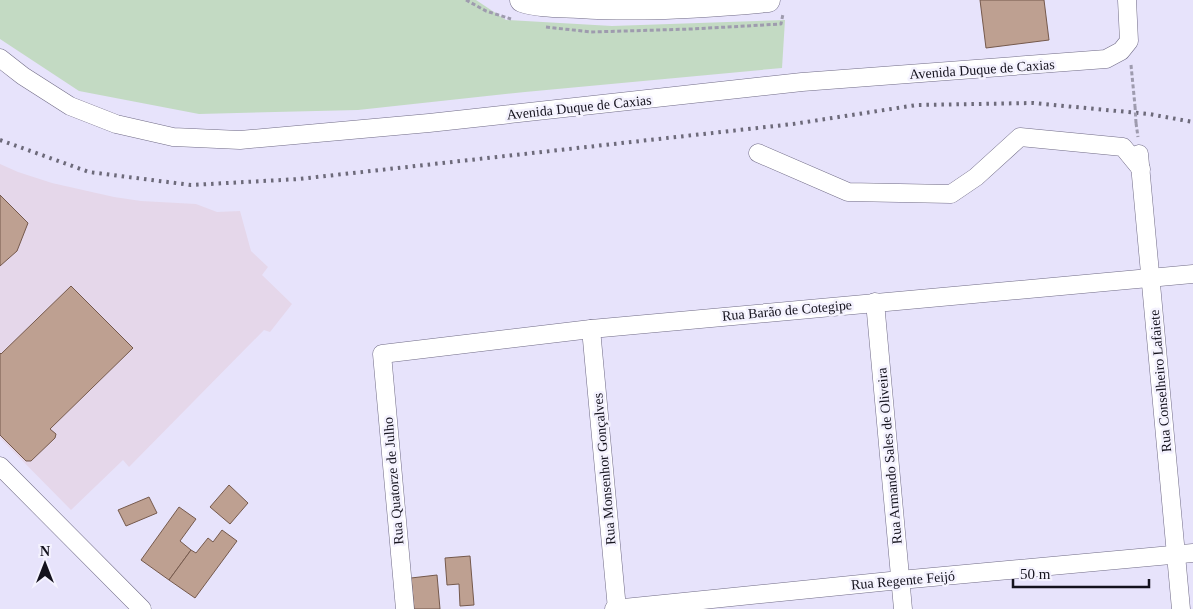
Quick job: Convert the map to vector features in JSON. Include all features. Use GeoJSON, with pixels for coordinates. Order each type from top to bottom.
{"type":"FeatureCollection","features":[{"type":"Feature","properties":{"kind":"main road"},"geometry":{"type":"LineString","coordinates":[[522,0],[534,4],[601,8],[662,7],[768,0]]}},
{"type":"Feature","properties":{"kind":"street","name":"Avenida Duque de Caxias"},"geometry":{"type":"LineString","coordinates":[[0,58],[22,76],[70,106],[116,124],[173,137],[240,140],[429,124],[802,82],[1106,59],[1121,51],[1129,41],[1127,0]]}},
{"type":"Feature","properties":{"kind":"street","name":"Rua Conselheiro Lafaiete"},"geometry":{"type":"LineString","coordinates":[[758,153],[848,192],[951,194],[976,177],[1020,137],[1123,147],[1140,161],[1181,609]]}},
{"type":"Feature","properties":{"kind":"street","name":"Rua Barão de Cotegipe"},"geometry":{"type":"LineString","coordinates":[[382,354],[591,329],[1193,274]]}},
{"type":"Feature","properties":{"kind":"street","name":"Rua Armando Sales de Oliveira"},"geometry":{"type":"LineString","coordinates":[[875,302],[903,609]]}},
{"type":"Feature","properties":{"kind":"street","name":"Rua Monsenhor Gonçalves"},"geometry":{"type":"LineString","coordinates":[[591,329],[616,609]]}},
{"type":"Feature","properties":{"kind":"street","name":"Rua Quatorze de Julho"},"geometry":{"type":"LineString","coordinates":[[382,354],[405,609]]}},
{"type":"Feature","properties":{"kind":"street"},"geometry":{"type":"LineString","coordinates":[[0,466],[142,609]]}},
{"type":"Feature","properties":{"kind":"street","name":"Rua Regente Feijó"},"geometry":{"type":"LineString","coordinates":[[616,609],[1193,553]]}},
{"type":"Feature","properties":{"kind":"path"},"geometry":{"type":"LineString","coordinates":[[1132,80],[1136,123]]}},
{"type":"Feature","properties":{"kind":"shaded area"},"geometry":{"type":"Polygon","coordinates":[[[0,164],[52,183],[114,197],[141,201],[196,204],[217,212],[240,211],[251,251],[268,267],[262,275],[292,304],[270,332],[264,330],[129,467],[123,460],[71,510],[0,438],[0,164]]]}},
{"type":"Feature","properties":{"kind":"green space"},"geometry":{"type":"Polygon","coordinates":[[[0,0],[476,0],[506,20],[612,26],[785,20],[782,68],[358,110],[199,114],[79,91],[0,39],[0,0]]]}},
{"type":"Feature","properties":{"kind":"building"},"geometry":{"type":"Polygon","coordinates":[[[980,0],[1044,0],[1049,40],[986,48],[980,0]]]}},
{"type":"Feature","properties":{"kind":"building"},"geometry":{"type":"Polygon","coordinates":[[[0,195],[28,223],[17,251],[0,266],[0,195]]]}},
{"type":"Feature","properties":{"kind":"building"},"geometry":{"type":"Polygon","coordinates":[[[71,286],[133,348],[50,429],[56,434],[55,438],[31,461],[26,461],[0,435],[0,353],[71,286]]]}},
{"type":"Feature","properties":{"kind":"building"},"geometry":{"type":"Polygon","coordinates":[[[229,485],[248,503],[230,524],[210,507],[229,485]]]}},
{"type":"Feature","properties":{"kind":"building"},"geometry":{"type":"Polygon","coordinates":[[[149,497],[157,513],[126,526],[118,510],[149,497]]]}},
{"type":"Feature","properties":{"kind":"building"},"geometry":{"type":"Polygon","coordinates":[[[179,507],[196,519],[180,541],[191,550],[169,580],[141,560],[179,507]]]}},
{"type":"Feature","properties":{"kind":"building"},"geometry":{"type":"Polygon","coordinates":[[[222,530],[237,541],[195,598],[169,580],[191,550],[196,553],[208,538],[213,542],[222,530]]]}},
{"type":"Feature","properties":{"kind":"building"},"geometry":{"type":"Polygon","coordinates":[[[470,556],[474,605],[460,606],[459,584],[447,585],[445,558],[470,556]]]}},
{"type":"Feature","properties":{"kind":"building"},"geometry":{"type":"Polygon","coordinates":[[[437,575],[440,609],[414,609],[411,578],[437,575]]]}},
{"type":"Feature","properties":{"kind":"railway"},"geometry":{"type":"LineString","coordinates":[[0,140],[89,172],[191,185],[299,179],[793,124],[917,105],[1033,103],[1149,114],[1193,122]]}}]}
